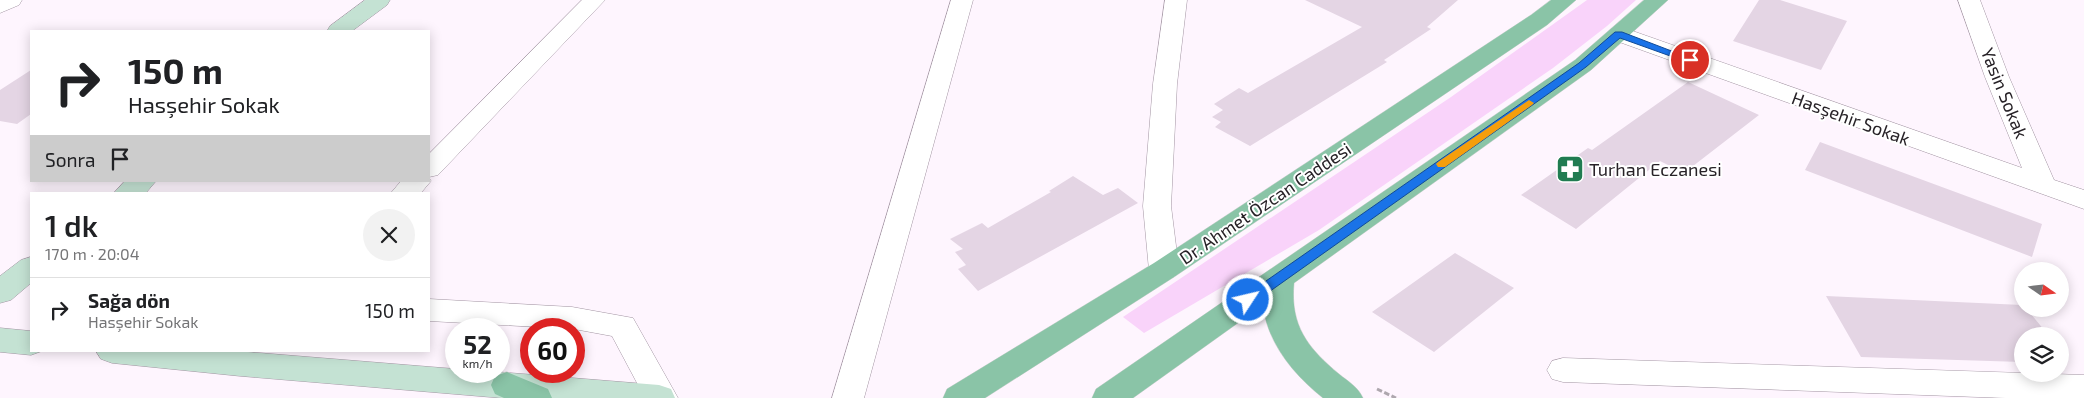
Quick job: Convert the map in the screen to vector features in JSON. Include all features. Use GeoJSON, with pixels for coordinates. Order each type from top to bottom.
{"type":"FeatureCollection","features":[{"type":"Feature","properties":{"kind":"main road"},"geometry":{"type":"LineString","coordinates":[[339,30],[379,0]]}},
{"type":"Feature","properties":{"kind":"main road","name":"Dr. Ahmet Özcan Caddesi"},"geometry":{"type":"LineString","coordinates":[[959,398],[1164,270],[1539,20],[1565,0]]}},
{"type":"Feature","properties":{"kind":"main road"},"geometry":{"type":"LineString","coordinates":[[1108,398],[1582,65],[1657,0]]}},
{"type":"Feature","properties":{"kind":"main road"},"geometry":{"type":"LineString","coordinates":[[129,192],[142,182]]}},
{"type":"Feature","properties":{"kind":"main road"},"geometry":{"type":"LineString","coordinates":[[1278,279],[1275,294],[1276,307],[1286,336],[1307,364],[1322,379],[1347,398]]}},
{"type":"Feature","properties":{"kind":"main road"},"geometry":{"type":"LineString","coordinates":[[0,340],[30,343]]}},
{"type":"Feature","properties":{"kind":"main road"},"geometry":{"type":"LineString","coordinates":[[131,352],[246,358],[506,385],[660,398]]}},
{"type":"Feature","properties":{"kind":"main road"},"geometry":{"type":"LineString","coordinates":[[506,385],[536,398]]}},
{"type":"Feature","properties":{"kind":"street"},"geometry":{"type":"LineString","coordinates":[[0,6],[11,0]]}},
{"type":"Feature","properties":{"kind":"street"},"geometry":{"type":"LineString","coordinates":[[430,168],[594,0]]}},
{"type":"Feature","properties":{"kind":"street"},"geometry":{"type":"LineString","coordinates":[[848,398],[962,0]]}},
{"type":"Feature","properties":{"kind":"street"},"geometry":{"type":"LineString","coordinates":[[1164,270],[1157,206],[1165,84],[1176,0]]}},
{"type":"Feature","properties":{"kind":"street","name":"Yasin Sokak"},"geometry":{"type":"LineString","coordinates":[[1969,0],[1997,77],[2043,186]]}},
{"type":"Feature","properties":{"kind":"street","name":"Hasşehir Sokak"},"geometry":{"type":"LineString","coordinates":[[1618,34],[2084,200]]}},
{"type":"Feature","properties":{"kind":"street"},"geometry":{"type":"LineString","coordinates":[[406,192],[416,182]]}},
{"type":"Feature","properties":{"kind":"street"},"geometry":{"type":"LineString","coordinates":[[430,310],[572,318],[622,326],[660,398]]}},
{"type":"Feature","properties":{"kind":"street"},"geometry":{"type":"LineString","coordinates":[[1563,370],[2084,388]]}},
{"type":"Feature","properties":{"kind":"shaded area"},"geometry":{"type":"Polygon","coordinates":[[[1587,0],[1636,0],[1607,26],[1553,68],[1319,230],[1144,333],[1123,317],[1451,97],[1587,0]]]}},
{"type":"Feature","properties":{"kind":"building"},"geometry":{"type":"Polygon","coordinates":[[[1305,0],[1458,0],[1427,27],[1431,29],[1384,60],[1387,62],[1250,146],[1215,127],[1221,122],[1212,117],[1223,110],[1214,104],[1239,88],[1248,93],[1362,27],[1305,0]]]}},
{"type":"Feature","properties":{"kind":"building"},"geometry":{"type":"Polygon","coordinates":[[[1759,0],[1780,0],[1847,21],[1821,70],[1733,41],[1759,0]]]}},
{"type":"Feature","properties":{"kind":"building"},"geometry":{"type":"Polygon","coordinates":[[[30,71],[30,115],[17,124],[0,121],[0,90],[30,71]]]}},
{"type":"Feature","properties":{"kind":"building"},"geometry":{"type":"Polygon","coordinates":[[[1688,82],[1759,115],[1684,173],[1660,161],[1576,229],[1521,195],[1588,148],[1592,150],[1688,82]]]}},
{"type":"Feature","properties":{"kind":"building"},"geometry":{"type":"Polygon","coordinates":[[[1820,142],[2042,224],[2032,257],[1805,170],[1820,142]]]}},
{"type":"Feature","properties":{"kind":"building"},"geometry":{"type":"Polygon","coordinates":[[[1073,176],[1103,195],[1118,188],[1138,203],[978,291],[958,269],[966,265],[955,252],[963,249],[950,239],[982,223],[988,228],[1051,192],[1049,191],[1073,176]]]}},
{"type":"Feature","properties":{"kind":"building"},"geometry":{"type":"Polygon","coordinates":[[[1455,253],[1514,288],[1434,352],[1372,312],[1455,253]]]}},
{"type":"Feature","properties":{"kind":"building"},"geometry":{"type":"Polygon","coordinates":[[[1826,296],[2014,305],[2014,318],[2034,318],[2042,327],[2014,327],[2014,362],[1861,357],[1826,296]]]}},
{"type":"Feature","properties":{"kind":"slow traffic"},"geometry":{"type":"LineString","coordinates":[[1441,164],[1529,103]]}},
{"type":"Feature","properties":{"kind":"place","name":"Turhan Eczanesi"},"geometry":{"type":"Point","coordinates":[1570,169]}},
{"type":"Feature","properties":{"kind":"route"},"geometry":{"type":"LineString","coordinates":[[1248,300],[1582,65],[1618,34],[1690,60]]}}]}
